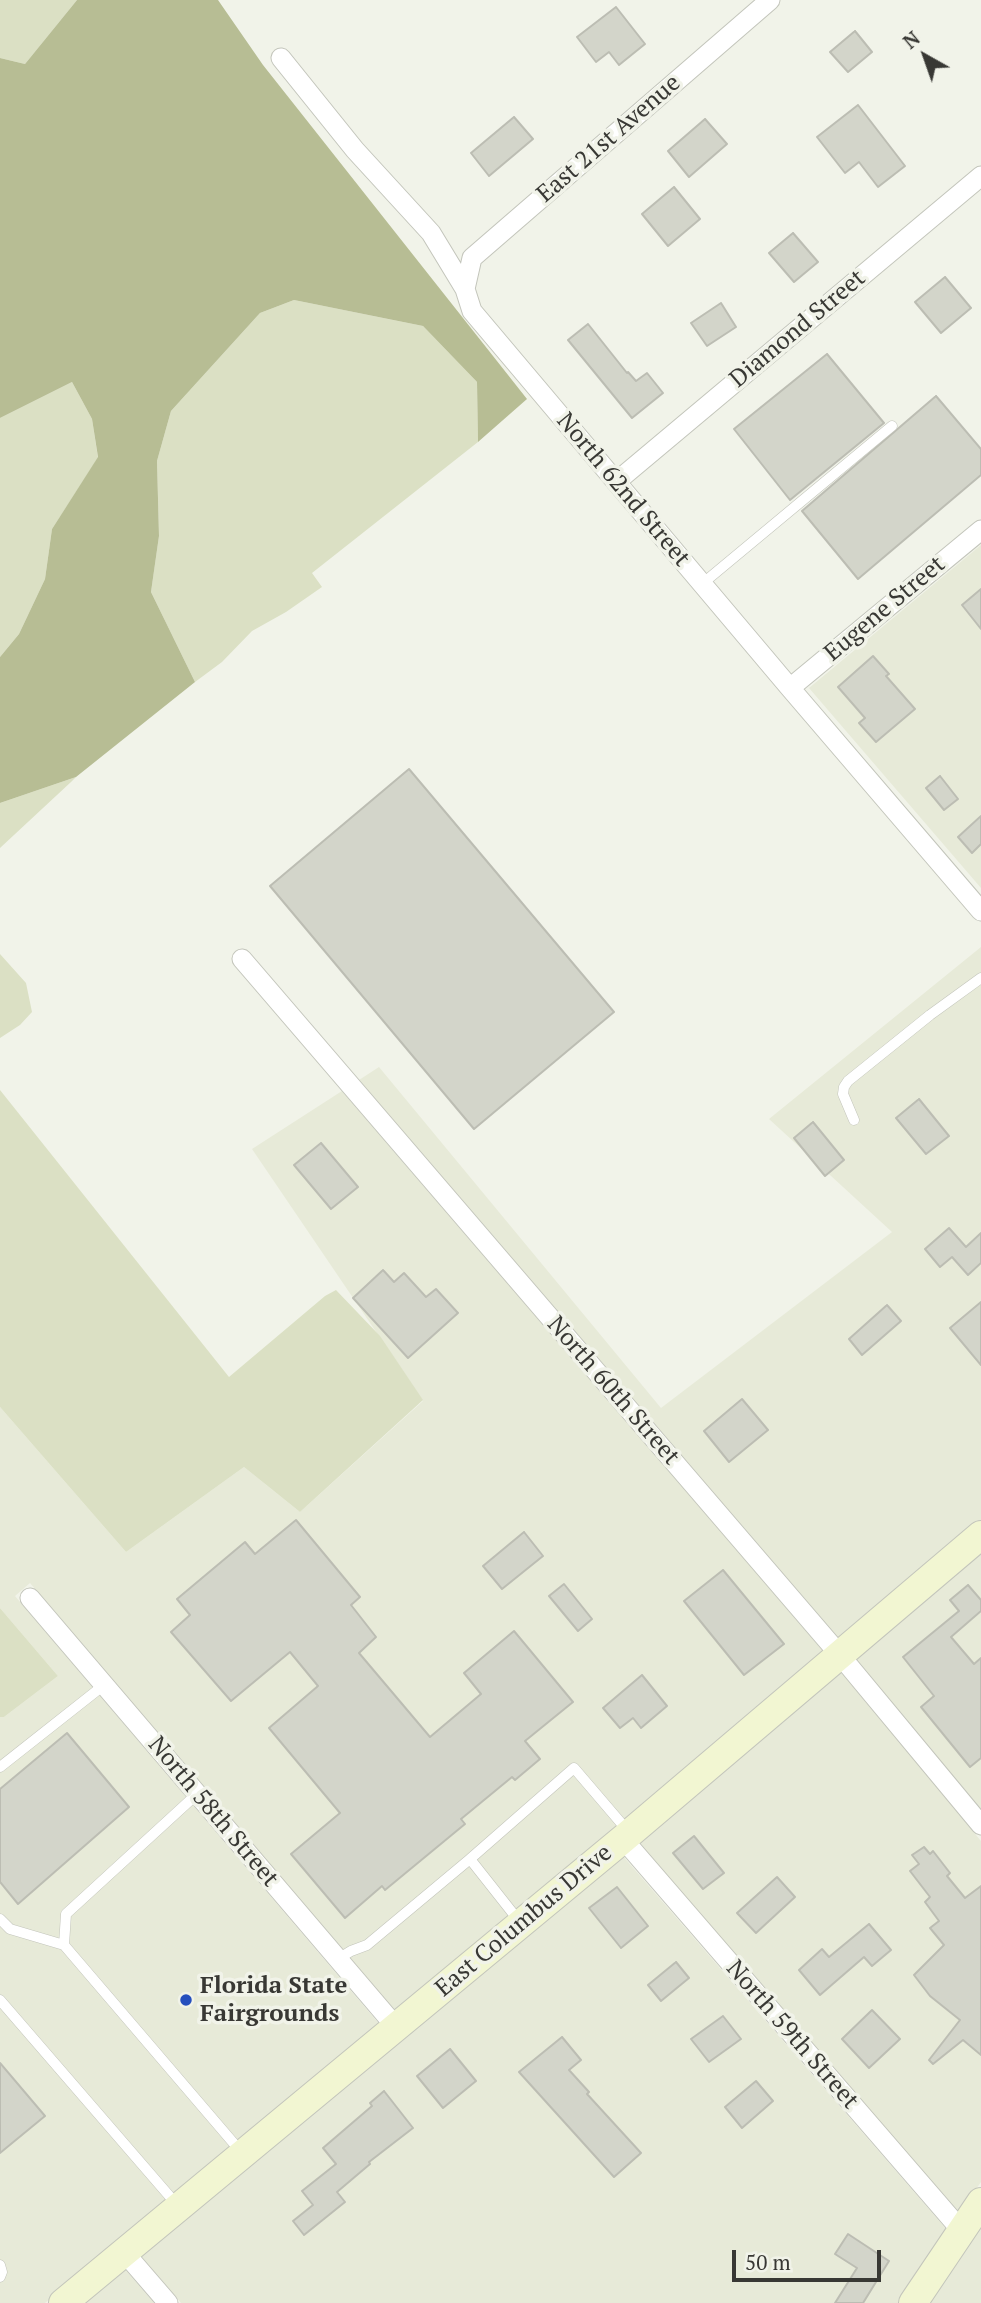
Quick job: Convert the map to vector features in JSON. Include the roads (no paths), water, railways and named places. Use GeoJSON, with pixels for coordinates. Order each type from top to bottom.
{"type":"FeatureCollection","features":[{"type":"Feature","properties":{"kind":"main road","name":"East Columbus Drive"},"geometry":{"type":"LineString","coordinates":[[63,2303],[626,1836],[981,1535]]}},
{"type":"Feature","properties":{"kind":"main road"},"geometry":{"type":"LineString","coordinates":[[920,2297],[981,2202]]}},
{"type":"Feature","properties":{"kind":"street","name":"East 21st Avenue"},"geometry":{"type":"LineString","coordinates":[[466,289],[472,258],[770,0]]}},
{"type":"Feature","properties":{"kind":"street","name":"North 62nd Street"},"geometry":{"type":"LineString","coordinates":[[281,58],[355,150],[431,233],[466,289],[472,310],[981,912]]}},
{"type":"Feature","properties":{"kind":"street","name":"Diamond Street"},"geometry":{"type":"LineString","coordinates":[[616,482],[981,176]]}},
{"type":"Feature","properties":{"kind":"street","name":"Eugene Street"},"geometry":{"type":"LineString","coordinates":[[790,688],[981,530]]}},
{"type":"Feature","properties":{"kind":"street","name":"North 60th Street"},"geometry":{"type":"LineString","coordinates":[[242,959],[839,1654],[981,1825]]}},
{"type":"Feature","properties":{"kind":"street","name":"North 58th Street"},"geometry":{"type":"LineString","coordinates":[[30,1598],[396,2027]]}},
{"type":"Feature","properties":{"kind":"street","name":"North 59th Street"},"geometry":{"type":"LineString","coordinates":[[626,1836],[961,2230]]}},
{"type":"Feature","properties":{"kind":"street"},"geometry":{"type":"LineString","coordinates":[[124,2252],[168,2303]]}},
{"type":"Feature","properties":{"kind":"lane"},"geometry":{"type":"LineString","coordinates":[[702,584],[892,426]]}},
{"type":"Feature","properties":{"kind":"lane"},"geometry":{"type":"LineString","coordinates":[[854,1120],[843,1094],[848,1081],[981,978]]}},
{"type":"Feature","properties":{"kind":"lane"},"geometry":{"type":"LineString","coordinates":[[0,1767],[104,1685]]}},
{"type":"Feature","properties":{"kind":"lane"},"geometry":{"type":"LineString","coordinates":[[338,1959],[367,1945],[574,1768],[626,1836]]}},
{"type":"Feature","properties":{"kind":"lane"},"geometry":{"type":"LineString","coordinates":[[64,1945],[66,1914],[197,1794]]}},
{"type":"Feature","properties":{"kind":"lane"},"geometry":{"type":"LineString","coordinates":[[470,1859],[521,1923]]}},
{"type":"Feature","properties":{"kind":"lane"},"geometry":{"type":"LineString","coordinates":[[0,1919],[10,1929],[64,1945],[242,2154]]}},
{"type":"Feature","properties":{"kind":"lane"},"geometry":{"type":"LineString","coordinates":[[0,2000],[179,2206]]}},
{"type":"Feature","properties":{"kind":"lane"},"geometry":{"type":"LineString","coordinates":[[0,2265],[0,2277]]}},
{"type":"Feature","properties":{"kind":"place","name":"Florida State Fairgrounds"},"geometry":{"type":"Point","coordinates":[186,2000]}}]}
